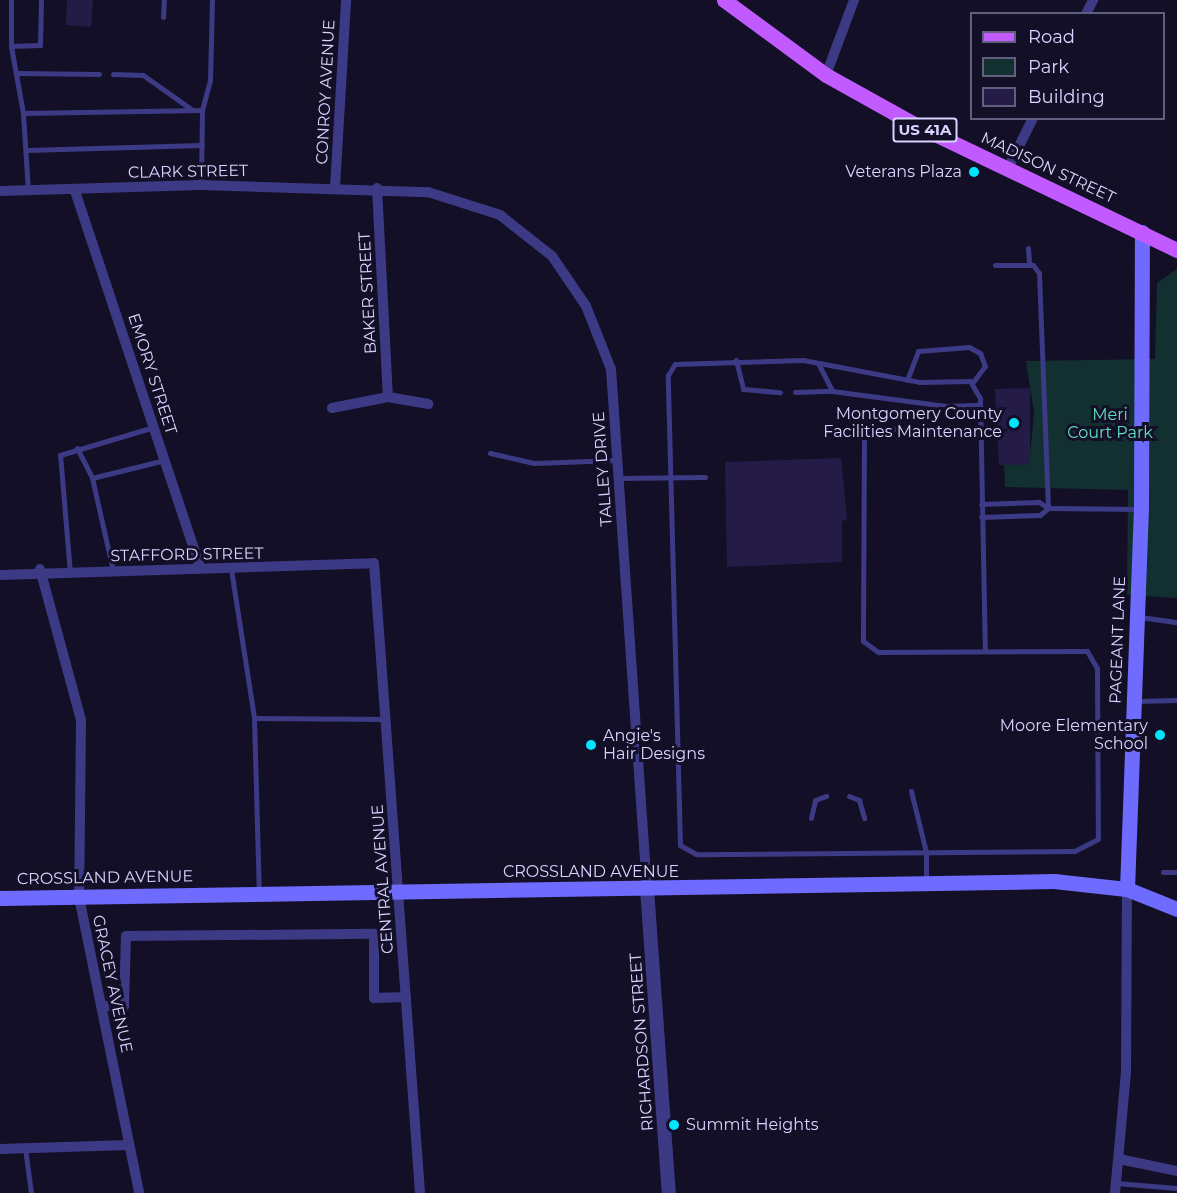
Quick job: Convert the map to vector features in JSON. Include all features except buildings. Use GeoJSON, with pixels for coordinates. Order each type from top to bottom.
{"type":"FeatureCollection","features":[{"type":"Feature","properties":{"kind":"main road","name":"MADISON STREET"},"geometry":{"type":"LineString","coordinates":[[724,0],[826,75],[1007,170],[1177,250]]}},
{"type":"Feature","properties":{"kind":"main road","name":"PAGEANT LANE"},"geometry":{"type":"LineString","coordinates":[[1127,889],[1141,509],[1142,232]]}},
{"type":"Feature","properties":{"kind":"main road","name":"CROSSLAND AVENUE"},"geometry":{"type":"LineString","coordinates":[[0,898],[1054,881],[1127,889],[1177,909]]}},
{"type":"Feature","properties":{"kind":"street","name":"CONROY AVENUE"},"geometry":{"type":"LineString","coordinates":[[335,187],[346,0]]}},
{"type":"Feature","properties":{"kind":"street"},"geometry":{"type":"LineString","coordinates":[[826,75],[854,0]]}},
{"type":"Feature","properties":{"kind":"street"},"geometry":{"type":"LineString","coordinates":[[1007,170],[1033,120]]}},
{"type":"Feature","properties":{"kind":"street","name":"CLARK STREET"},"geometry":{"type":"LineString","coordinates":[[0,191],[75,191],[201,185],[377,188]]}},
{"type":"Feature","properties":{"kind":"street","name":"BAKER STREET"},"geometry":{"type":"LineString","coordinates":[[377,188],[388,397]]}},
{"type":"Feature","properties":{"kind":"street","name":"TALLEY DRIVE"},"geometry":{"type":"LineString","coordinates":[[377,188],[429,192],[483,207],[518,226],[552,256],[575,286],[601,337],[611,369],[647,889]]}},
{"type":"Feature","properties":{"kind":"street","name":"EMORY STREET"},"geometry":{"type":"LineString","coordinates":[[75,191],[200,566]]}},
{"type":"Feature","properties":{"kind":"street"},"geometry":{"type":"LineString","coordinates":[[332,408],[388,397],[428,404]]}},
{"type":"Feature","properties":{"kind":"street","name":"STAFFORD STREET"},"geometry":{"type":"LineString","coordinates":[[0,575],[41,571],[113,572],[374,563]]}},
{"type":"Feature","properties":{"kind":"street","name":"CENTRAL AVENUE"},"geometry":{"type":"LineString","coordinates":[[374,563],[420,1193]]}},
{"type":"Feature","properties":{"kind":"street","name":"GRACEY AVENUE"},"geometry":{"type":"LineString","coordinates":[[41,571],[81,720],[79,897],[139,1193]]}},
{"type":"Feature","properties":{"kind":"street","name":"RICHARDSON STREET"},"geometry":{"type":"LineString","coordinates":[[647,889],[669,1193]]}},
{"type":"Feature","properties":{"kind":"street","name":"PAGEANT LANE"},"geometry":{"type":"LineString","coordinates":[[1115,1188],[1126,1073],[1127,889]]}},
{"type":"Feature","properties":{"kind":"street"},"geometry":{"type":"LineString","coordinates":[[101,1006],[124,1006],[126,936],[374,934],[374,998],[406,997]]}},
{"type":"Feature","properties":{"kind":"street"},"geometry":{"type":"LineString","coordinates":[[0,1149],[129,1145]]}},
{"type":"Feature","properties":{"kind":"street"},"geometry":{"type":"LineString","coordinates":[[1119,1159],[1177,1171]]}},
{"type":"Feature","properties":{"kind":"lane"},"geometry":{"type":"LineString","coordinates":[[11,0],[11,46],[18,74],[23,113],[28,191]]}},
{"type":"Feature","properties":{"kind":"lane"},"geometry":{"type":"LineString","coordinates":[[11,46],[40,45],[41,0]]}},
{"type":"Feature","properties":{"kind":"lane"},"geometry":{"type":"LineString","coordinates":[[163,17],[164,0]]}},
{"type":"Feature","properties":{"kind":"lane"},"geometry":{"type":"LineString","coordinates":[[201,185],[202,110],[210,81],[212,0]]}},
{"type":"Feature","properties":{"kind":"lane"},"geometry":{"type":"LineString","coordinates":[[18,74],[99,74]]}},
{"type":"Feature","properties":{"kind":"lane"},"geometry":{"type":"LineString","coordinates":[[113,74],[143,75],[192,110]]}},
{"type":"Feature","properties":{"kind":"lane"},"geometry":{"type":"LineString","coordinates":[[23,113],[202,110]]}},
{"type":"Feature","properties":{"kind":"lane"},"geometry":{"type":"LineString","coordinates":[[27,150],[202,145]]}},
{"type":"Feature","properties":{"kind":"lane"},"geometry":{"type":"LineString","coordinates":[[1028,248],[1029,264]]}},
{"type":"Feature","properties":{"kind":"lane"},"geometry":{"type":"LineString","coordinates":[[995,264],[1029,264],[1039,273],[1048,508]]}},
{"type":"Feature","properties":{"kind":"lane"},"geometry":{"type":"LineString","coordinates":[[907,380],[918,351],[969,347],[980,353],[985,366],[972,383]]}},
{"type":"Feature","properties":{"kind":"lane"},"geometry":{"type":"LineString","coordinates":[[736,360],[743,389],[780,392]]}},
{"type":"Feature","properties":{"kind":"lane"},"geometry":{"type":"LineString","coordinates":[[972,383],[907,380],[818,363],[736,360],[683,362],[670,369],[669,478],[680,845],[696,854],[1081,850],[1095,843],[1100,834],[1097,668],[1092,654],[1082,649],[878,652],[866,646],[862,635],[864,435],[876,428],[980,432]]}},
{"type":"Feature","properties":{"kind":"lane"},"geometry":{"type":"LineString","coordinates":[[818,363],[832,391]]}},
{"type":"Feature","properties":{"kind":"lane"},"geometry":{"type":"LineString","coordinates":[[972,383],[980,405],[985,650]]}},
{"type":"Feature","properties":{"kind":"lane"},"geometry":{"type":"LineString","coordinates":[[795,392],[832,391],[946,406],[980,405]]}},
{"type":"Feature","properties":{"kind":"lane"},"geometry":{"type":"LineString","coordinates":[[70,573],[60,455],[77,448],[154,427]]}},
{"type":"Feature","properties":{"kind":"lane"},"geometry":{"type":"LineString","coordinates":[[77,448],[92,478],[113,572]]}},
{"type":"Feature","properties":{"kind":"lane"},"geometry":{"type":"LineString","coordinates":[[490,453],[534,463],[617,460]]}},
{"type":"Feature","properties":{"kind":"lane"},"geometry":{"type":"LineString","coordinates":[[92,478],[165,460]]}},
{"type":"Feature","properties":{"kind":"lane"},"geometry":{"type":"LineString","coordinates":[[619,478],[705,477]]}},
{"type":"Feature","properties":{"kind":"lane"},"geometry":{"type":"LineString","coordinates":[[981,504],[1039,502],[1048,508],[1141,509]]}},
{"type":"Feature","properties":{"kind":"lane"},"geometry":{"type":"LineString","coordinates":[[981,517],[1040,515],[1048,508]]}},
{"type":"Feature","properties":{"kind":"lane"},"geometry":{"type":"LineString","coordinates":[[231,569],[254,718],[259,894]]}},
{"type":"Feature","properties":{"kind":"lane"},"geometry":{"type":"LineString","coordinates":[[1137,617],[1177,622]]}},
{"type":"Feature","properties":{"kind":"lane"},"geometry":{"type":"LineString","coordinates":[[1134,701],[1177,700]]}},
{"type":"Feature","properties":{"kind":"lane"},"geometry":{"type":"LineString","coordinates":[[254,718],[386,719]]}},
{"type":"Feature","properties":{"kind":"lane"},"geometry":{"type":"LineString","coordinates":[[911,791],[926,852],[926,884]]}},
{"type":"Feature","properties":{"kind":"lane"},"geometry":{"type":"LineString","coordinates":[[811,818],[815,800],[826,796]]}},
{"type":"Feature","properties":{"kind":"lane"},"geometry":{"type":"LineString","coordinates":[[849,796],[860,800],[864,818]]}},
{"type":"Feature","properties":{"kind":"lane"},"geometry":{"type":"LineString","coordinates":[[1163,872],[1177,872]]}},
{"type":"Feature","properties":{"kind":"lane"},"geometry":{"type":"LineString","coordinates":[[25,1148],[31,1193]]}},
{"type":"Feature","properties":{"kind":"lane"},"geometry":{"type":"LineString","coordinates":[[1115,1188],[1177,1188]]}},
{"type":"Feature","properties":{"kind":"green space","name":"Meri Court Park"},"geometry":{"type":"Polygon","coordinates":[[[1177,269],[1177,598],[1127,595],[1128,490],[1005,487],[1004,465],[1029,465],[1034,413],[1026,361],[1155,359],[1157,283],[1177,269]]]}},
{"type":"Feature","properties":{"kind":"place","name":"Veterans Plaza"},"geometry":{"type":"Point","coordinates":[974,172]}},
{"type":"Feature","properties":{"kind":"place","name":"Montgomery County Facilities Maintenance"},"geometry":{"type":"Point","coordinates":[1014,423]}},
{"type":"Feature","properties":{"kind":"place","name":"Moore Elementary School"},"geometry":{"type":"Point","coordinates":[1160,735]}},
{"type":"Feature","properties":{"kind":"place","name":"Angie's Hair Designs"},"geometry":{"type":"Point","coordinates":[591,745]}},
{"type":"Feature","properties":{"kind":"place","name":"Summit Heights"},"geometry":{"type":"Point","coordinates":[674,1125]}}]}
